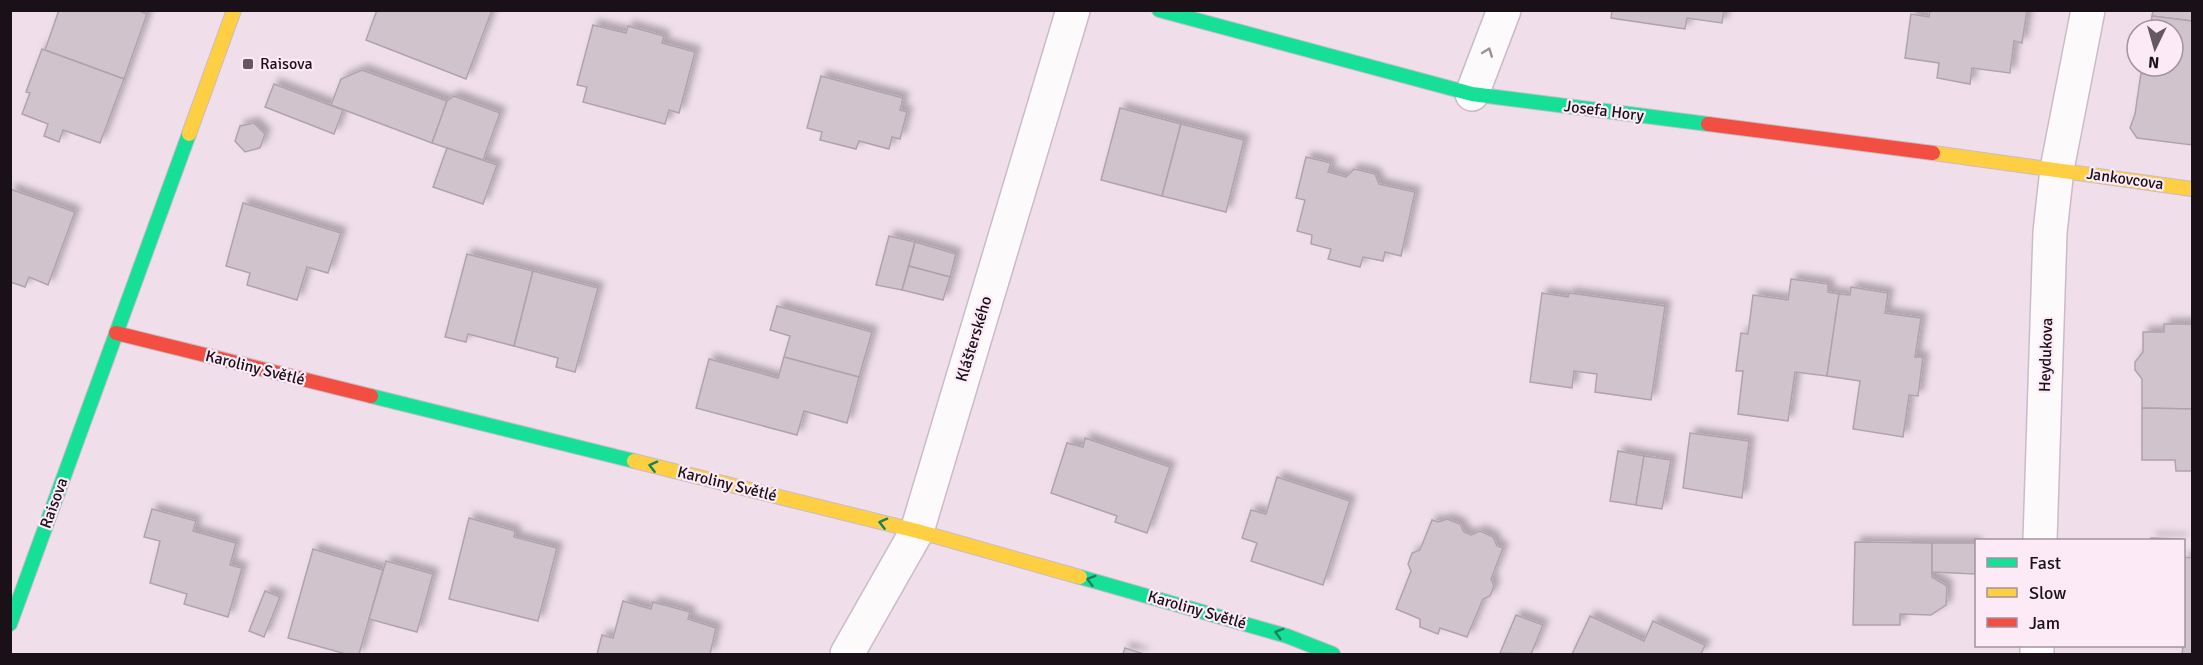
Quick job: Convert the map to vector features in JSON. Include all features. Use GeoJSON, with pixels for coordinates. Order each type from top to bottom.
{"type":"FeatureCollection","features":[{"type":"Feature","properties":{"kind":"street","name":"Raisova"},"geometry":{"type":"LineString","coordinates":[[10,624],[234,10]]}},
{"type":"Feature","properties":{"kind":"street","name":"Klášterského"},"geometry":{"type":"LineString","coordinates":[[847,654],[917,531],[1072,10]]}},
{"type":"Feature","properties":{"kind":"street","name":"Josefa Hory"},"geometry":{"type":"LineString","coordinates":[[1159,10],[1472,94],[2058,169]]}},
{"type":"Feature","properties":{"kind":"street"},"geometry":{"type":"LineString","coordinates":[[1472,94],[1504,10]]}},
{"type":"Feature","properties":{"kind":"street","name":"Heydukova"},"geometry":{"type":"LineString","coordinates":[[2040,539],[2050,232],[2058,169],[2088,10]]}},
{"type":"Feature","properties":{"kind":"street","name":"Jankovcova"},"geometry":{"type":"LineString","coordinates":[[2058,169],[2193,189]]}},
{"type":"Feature","properties":{"kind":"street","name":"Karoliny Světlé"},"geometry":{"type":"LineString","coordinates":[[116,333],[917,531],[1287,636],[1333,654]]}},
{"type":"Feature","properties":{"kind":"building"},"geometry":{"type":"Polygon","coordinates":[[[59,10],[137,10],[147,14],[124,79],[45,50],[59,10]]]}},
{"type":"Feature","properties":{"kind":"building"},"geometry":{"type":"Polygon","coordinates":[[[377,10],[492,10],[466,79],[366,40],[377,10]]]}},
{"type":"Feature","properties":{"kind":"building"},"geometry":{"type":"Polygon","coordinates":[[[1612,10],[1724,10],[1722,23],[1687,18],[1685,29],[1611,18],[1612,10]]]}},
{"type":"Feature","properties":{"kind":"building"},"geometry":{"type":"Polygon","coordinates":[[[1930,10],[2027,10],[2022,43],[2014,41],[2010,73],[1972,68],[1970,84],[1937,78],[1939,63],[1905,58],[1911,14],[1929,17],[1930,10]]]}},
{"type":"Feature","properties":{"kind":"building"},"geometry":{"type":"Polygon","coordinates":[[[2153,10],[2192,10],[2192,21],[2185,20],[2185,18],[2152,16],[2153,10]]]}},
{"type":"Feature","properties":{"kind":"building"},"geometry":{"type":"Polygon","coordinates":[[[2185,20],[2192,21],[2192,145],[2137,138],[2130,128],[2135,114],[2140,78],[2185,78],[2185,20]]]}},
{"type":"Feature","properties":{"kind":"building"},"geometry":{"type":"Polygon","coordinates":[[[593,25],[626,33],[628,26],[664,36],[662,43],[695,52],[679,113],[669,110],[665,124],[583,102],[587,87],[577,85],[593,25]]]}},
{"type":"Feature","properties":{"kind":"building"},"geometry":{"type":"Polygon","coordinates":[[[42,49],[124,79],[100,143],[63,130],[59,142],[44,136],[48,124],[22,114],[30,93],[26,92],[42,49]]]}},
{"type":"Feature","properties":{"kind":"building"},"geometry":{"type":"Polygon","coordinates":[[[362,70],[447,101],[432,143],[331,105],[341,79],[362,70]]]}},
{"type":"Feature","properties":{"kind":"building"},"geometry":{"type":"Polygon","coordinates":[[[821,76],[903,98],[900,110],[907,112],[900,139],[892,137],[889,149],[859,141],[856,149],[820,140],[822,132],[807,128],[821,76]]]}},
{"type":"Feature","properties":{"kind":"building"},"geometry":{"type":"Polygon","coordinates":[[[274,84],[343,110],[334,134],[265,107],[274,84]]]}},
{"type":"Feature","properties":{"kind":"building"},"geometry":{"type":"Polygon","coordinates":[[[454,96],[500,113],[483,160],[432,143],[447,101],[454,96]]]}},
{"type":"Feature","properties":{"kind":"building"},"geometry":{"type":"Polygon","coordinates":[[[1120,108],[1181,124],[1162,196],[1101,180],[1120,108]]]}},
{"type":"Feature","properties":{"kind":"building"},"geometry":{"type":"Polygon","coordinates":[[[254,123],[265,134],[260,148],[245,152],[235,141],[240,126],[254,123]]]}},
{"type":"Feature","properties":{"kind":"building"},"geometry":{"type":"Polygon","coordinates":[[[1181,124],[1244,140],[1226,212],[1162,196],[1181,124]]]}},
{"type":"Feature","properties":{"kind":"building"},"geometry":{"type":"Polygon","coordinates":[[[447,148],[497,165],[483,204],[433,187],[447,148]]]}},
{"type":"Feature","properties":{"kind":"building"},"geometry":{"type":"Polygon","coordinates":[[[1306,157],[1331,163],[1328,172],[1346,177],[1354,169],[1375,174],[1379,184],[1415,192],[1401,256],[1385,252],[1383,261],[1363,257],[1360,267],[1328,259],[1331,249],[1311,244],[1312,235],[1297,231],[1305,200],[1296,198],[1306,157]]]}},
{"type":"Feature","properties":{"kind":"building"},"geometry":{"type":"Polygon","coordinates":[[[10,189],[75,212],[48,285],[29,277],[25,287],[10,282],[10,189]]]}},
{"type":"Feature","properties":{"kind":"building"},"geometry":{"type":"Polygon","coordinates":[[[243,203],[341,233],[328,273],[307,267],[297,300],[247,285],[250,273],[226,266],[243,203]]]}},
{"type":"Feature","properties":{"kind":"building"},"geometry":{"type":"Polygon","coordinates":[[[889,236],[915,242],[902,290],[876,285],[889,236]]]}},
{"type":"Feature","properties":{"kind":"building"},"geometry":{"type":"Polygon","coordinates":[[[915,242],[956,254],[950,277],[909,266],[915,242]]]}},
{"type":"Feature","properties":{"kind":"building"},"geometry":{"type":"Polygon","coordinates":[[[467,254],[533,271],[514,346],[468,334],[466,342],[445,337],[467,254]]]}},
{"type":"Feature","properties":{"kind":"building"},"geometry":{"type":"Polygon","coordinates":[[[909,266],[950,277],[943,300],[902,290],[909,266]]]}},
{"type":"Feature","properties":{"kind":"building"},"geometry":{"type":"Polygon","coordinates":[[[533,271],[598,288],[575,372],[556,367],[558,358],[514,346],[533,271]]]}},
{"type":"Feature","properties":{"kind":"building"},"geometry":{"type":"Polygon","coordinates":[[[1791,279],[1828,284],[1828,292],[1839,294],[1827,376],[1795,372],[1788,421],[1738,414],[1743,371],[1736,371],[1741,333],[1748,334],[1753,295],[1788,300],[1791,279]]]}},
{"type":"Feature","properties":{"kind":"building"},"geometry":{"type":"Polygon","coordinates":[[[1851,287],[1888,293],[1885,313],[1921,318],[1915,357],[1923,357],[1918,396],[1909,395],[1903,437],[1853,429],[1860,381],[1827,376],[1839,294],[1850,295],[1851,287]]]}},
{"type":"Feature","properties":{"kind":"building"},"geometry":{"type":"Polygon","coordinates":[[[1542,293],[1568,297],[1569,293],[1665,306],[1651,400],[1595,392],[1597,374],[1574,371],[1572,388],[1530,382],[1542,293]]]}},
{"type":"Feature","properties":{"kind":"building"},"geometry":{"type":"Polygon","coordinates":[[[777,306],[872,332],[859,377],[784,357],[790,336],[770,330],[777,306]]]}},
{"type":"Feature","properties":{"kind":"building"},"geometry":{"type":"Polygon","coordinates":[[[2164,324],[2192,324],[2192,409],[2142,408],[2142,379],[2135,370],[2135,362],[2143,352],[2143,332],[2164,332],[2164,324]]]}},
{"type":"Feature","properties":{"kind":"building"},"geometry":{"type":"Polygon","coordinates":[[[784,357],[859,377],[847,423],[804,411],[797,435],[696,408],[709,359],[778,378],[784,357]]]}},
{"type":"Feature","properties":{"kind":"building"},"geometry":{"type":"Polygon","coordinates":[[[2142,408],[2192,409],[2192,471],[2176,471],[2175,460],[2142,460],[2142,408]]]}},
{"type":"Feature","properties":{"kind":"building"},"geometry":{"type":"Polygon","coordinates":[[[1690,433],[1749,441],[1742,498],[1683,488],[1690,433]]]}},
{"type":"Feature","properties":{"kind":"building"},"geometry":{"type":"Polygon","coordinates":[[[1085,438],[1170,467],[1147,533],[1115,522],[1117,516],[1051,493],[1067,443],[1083,447],[1085,438]]]}},
{"type":"Feature","properties":{"kind":"building"},"geometry":{"type":"Polygon","coordinates":[[[1618,451],[1644,456],[1636,505],[1610,501],[1618,451]]]}},
{"type":"Feature","properties":{"kind":"building"},"geometry":{"type":"Polygon","coordinates":[[[1644,456],[1671,460],[1662,509],[1636,505],[1644,456]]]}},
{"type":"Feature","properties":{"kind":"building"},"geometry":{"type":"Polygon","coordinates":[[[1277,477],[1350,501],[1323,585],[1251,561],[1257,543],[1242,538],[1251,510],[1266,514],[1277,477]]]}},
{"type":"Feature","properties":{"kind":"building"},"geometry":{"type":"Polygon","coordinates":[[[152,509],[196,521],[193,531],[236,543],[230,565],[242,568],[228,617],[184,604],[187,594],[150,583],[160,541],[144,537],[152,509]]]}},
{"type":"Feature","properties":{"kind":"building"},"geometry":{"type":"Polygon","coordinates":[[[469,518],[515,531],[514,537],[557,548],[538,621],[449,599],[469,518]]]}},
{"type":"Feature","properties":{"kind":"building"},"geometry":{"type":"Polygon","coordinates":[[[1447,519],[1460,524],[1464,532],[1471,535],[1480,531],[1493,537],[1497,546],[1503,548],[1491,579],[1494,586],[1490,596],[1483,599],[1467,637],[1440,628],[1438,634],[1420,627],[1420,619],[1396,609],[1411,571],[1408,564],[1412,553],[1420,550],[1432,520],[1438,522],[1447,519]]]}},
{"type":"Feature","properties":{"kind":"building"},"geometry":{"type":"Polygon","coordinates":[[[1855,542],[1932,543],[1932,577],[1947,586],[1946,605],[1931,615],[1900,614],[1900,625],[1853,625],[1855,542]]]}},
{"type":"Feature","properties":{"kind":"building"},"geometry":{"type":"Polygon","coordinates":[[[1932,543],[1975,543],[1975,574],[1932,572],[1932,543]]]}},
{"type":"Feature","properties":{"kind":"building"},"geometry":{"type":"Polygon","coordinates":[[[313,549],[383,570],[359,654],[346,654],[288,638],[313,549]]]}},
{"type":"Feature","properties":{"kind":"building"},"geometry":{"type":"Polygon","coordinates":[[[2185,557],[2192,558],[2192,654],[2182,654],[2183,647],[2185,647],[2185,557]]]}},
{"type":"Feature","properties":{"kind":"building"},"geometry":{"type":"Polygon","coordinates":[[[386,561],[433,574],[417,632],[369,619],[386,561]]]}},
{"type":"Feature","properties":{"kind":"building"},"geometry":{"type":"Polygon","coordinates":[[[265,591],[280,597],[264,637],[249,631],[265,591]]]}},
{"type":"Feature","properties":{"kind":"building"},"geometry":{"type":"Polygon","coordinates":[[[623,601],[651,609],[653,602],[690,612],[688,619],[716,628],[710,654],[597,654],[602,635],[613,638],[623,601]]]}},
{"type":"Feature","properties":{"kind":"building"},"geometry":{"type":"Polygon","coordinates":[[[1516,615],[1543,625],[1531,654],[1500,653],[1516,615]]]}},
{"type":"Feature","properties":{"kind":"building"},"geometry":{"type":"Polygon","coordinates":[[[1590,616],[1644,641],[1653,621],[1705,645],[1701,654],[1572,654],[1590,616]]]}},
{"type":"Feature","properties":{"kind":"building"},"geometry":{"type":"Polygon","coordinates":[[[1125,648],[1144,654],[1123,654],[1125,648]]]}},
{"type":"Feature","properties":{"kind":"traffic: fast"},"geometry":{"type":"LineString","coordinates":[[1159,10],[1472,94],[1708,124]]}},
{"type":"Feature","properties":{"kind":"traffic: fast"},"geometry":{"type":"LineString","coordinates":[[10,624],[189,134]]}},
{"type":"Feature","properties":{"kind":"traffic: fast"},"geometry":{"type":"LineString","coordinates":[[371,396],[634,461]]}},
{"type":"Feature","properties":{"kind":"traffic: fast"},"geometry":{"type":"LineString","coordinates":[[1080,577],[1287,636],[1333,654]]}},
{"type":"Feature","properties":{"kind":"traffic: slow"},"geometry":{"type":"LineString","coordinates":[[189,134],[234,10]]}},
{"type":"Feature","properties":{"kind":"traffic: slow"},"geometry":{"type":"LineString","coordinates":[[1933,153],[2192,189]]}},
{"type":"Feature","properties":{"kind":"traffic: slow"},"geometry":{"type":"LineString","coordinates":[[634,461],[917,531],[1080,577]]}},
{"type":"Feature","properties":{"kind":"traffic: jam"},"geometry":{"type":"LineString","coordinates":[[1708,124],[1933,153]]}},
{"type":"Feature","properties":{"kind":"traffic: jam"},"geometry":{"type":"LineString","coordinates":[[116,333],[371,396]]}},
{"type":"Feature","properties":{"kind":"place","name":"Raisova"},"geometry":{"type":"Point","coordinates":[248,64]}}]}
